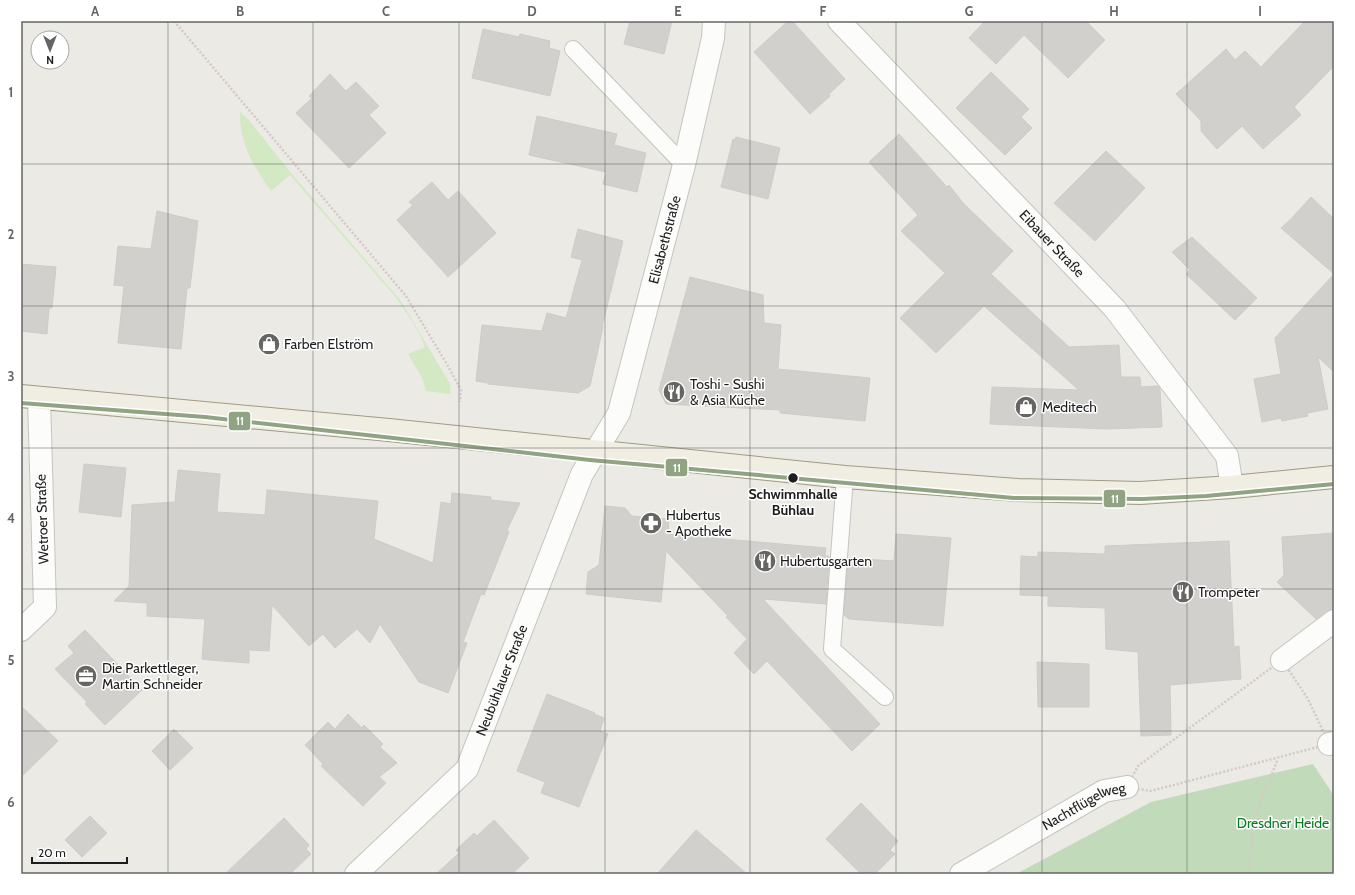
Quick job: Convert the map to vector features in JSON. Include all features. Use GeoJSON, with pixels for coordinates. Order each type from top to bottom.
{"type":"FeatureCollection","features":[{"type":"Feature","properties":{"kind":"main road"},"geometry":{"type":"LineString","coordinates":[[30,397],[389,430],[845,477],[1026,490],[1140,493],[1232,487],[1334,477]]}},
{"type":"Feature","properties":{"kind":"street","name":"Elisabethstraße"},"geometry":{"type":"LineString","coordinates":[[595,452],[619,413],[684,165],[713,38],[714,21]]}},
{"type":"Feature","properties":{"kind":"street","name":"Eibauer Straße"},"geometry":{"type":"LineString","coordinates":[[839,21],[1115,309],[1227,456],[1232,487]]}},
{"type":"Feature","properties":{"kind":"street","name":"Wetroer Straße"},"geometry":{"type":"LineString","coordinates":[[21,630],[45,607],[30,397]]}},
{"type":"Feature","properties":{"kind":"street","name":"Neubühlauer Straße"},"geometry":{"type":"LineString","coordinates":[[356,874],[467,769],[582,474],[595,452]]}},
{"type":"Feature","properties":{"kind":"street"},"geometry":{"type":"LineString","coordinates":[[1282,660],[1334,621]]}},
{"type":"Feature","properties":{"kind":"street","name":"Nachtflügelweg"},"geometry":{"type":"LineString","coordinates":[[961,874],[1104,791],[1127,787]]}},
{"type":"Feature","properties":{"kind":"lane"},"geometry":{"type":"LineString","coordinates":[[573,49],[684,165]]}},
{"type":"Feature","properties":{"kind":"lane"},"geometry":{"type":"LineString","coordinates":[[845,477],[832,649],[885,698]]}},
{"type":"Feature","properties":{"kind":"path"},"geometry":{"type":"LineString","coordinates":[[174,21],[406,296],[448,366],[460,390],[460,402]]}},
{"type":"Feature","properties":{"kind":"path"},"geometry":{"type":"LineString","coordinates":[[1127,787],[1138,766],[1282,660],[1308,698],[1330,742]]}},
{"type":"Feature","properties":{"kind":"path","name":"Nachtflügelweg"},"geometry":{"type":"LineString","coordinates":[[1127,787],[1151,791],[1278,759],[1330,742]]}},
{"type":"Feature","properties":{"kind":"path"},"geometry":{"type":"LineString","coordinates":[[1250,874],[1254,817],[1278,759]]}},
{"type":"Feature","properties":{"kind":"green space"},"geometry":{"type":"Polygon","coordinates":[[[240,112],[248,119],[291,173],[401,301],[450,384],[451,394],[426,391],[422,378],[408,354],[425,347],[411,319],[393,294],[290,175],[271,191],[253,164],[245,144],[240,123],[240,112]]]}},
{"type":"Feature","properties":{"kind":"green space","name":"Dresdner Heide"},"geometry":{"type":"Polygon","coordinates":[[[1313,764],[1334,796],[1334,874],[1016,874],[1151,802],[1313,764]]]}},
{"type":"Feature","properties":{"kind":"building"},"geometry":{"type":"Polygon","coordinates":[[[630,21],[672,21],[664,54],[624,44],[630,21]]]}},
{"type":"Feature","properties":{"kind":"building"},"geometry":{"type":"Polygon","coordinates":[[[788,21],[792,21],[845,79],[829,94],[830,96],[810,114],[754,52],[788,21]]]}},
{"type":"Feature","properties":{"kind":"building"},"geometry":{"type":"Polygon","coordinates":[[[985,21],[1086,21],[1105,40],[1068,78],[1024,35],[996,64],[969,38],[985,21]]]}},
{"type":"Feature","properties":{"kind":"building"},"geometry":{"type":"Polygon","coordinates":[[[1305,21],[1334,21],[1334,66],[1294,107],[1301,115],[1263,149],[1242,126],[1217,149],[1201,131],[1201,121],[1176,94],[1226,49],[1235,60],[1245,51],[1261,67],[1305,21]]]}},
{"type":"Feature","properties":{"kind":"building"},"geometry":{"type":"Polygon","coordinates":[[[483,29],[519,37],[520,34],[550,41],[549,48],[560,51],[550,96],[472,78],[483,29]]]}},
{"type":"Feature","properties":{"kind":"building"},"geometry":{"type":"Polygon","coordinates":[[[991,72],[1029,109],[1021,117],[1032,128],[1005,155],[956,108],[991,72]]]}},
{"type":"Feature","properties":{"kind":"building"},"geometry":{"type":"Polygon","coordinates":[[[330,74],[346,91],[356,82],[379,106],[369,115],[386,133],[349,168],[296,113],[312,98],[309,96],[330,74]]]}},
{"type":"Feature","properties":{"kind":"building"},"geometry":{"type":"Polygon","coordinates":[[[537,116],[617,134],[614,145],[646,153],[637,192],[603,184],[606,172],[529,155],[537,116]]]}},
{"type":"Feature","properties":{"kind":"building"},"geometry":{"type":"Polygon","coordinates":[[[899,134],[947,187],[949,185],[963,203],[1013,251],[991,274],[1069,347],[1119,345],[1121,377],[1140,377],[1141,387],[1158,386],[1160,389],[1162,427],[1106,429],[990,424],[992,387],[1079,390],[984,306],[936,353],[900,318],[945,273],[901,231],[918,215],[869,162],[899,134]]]}},
{"type":"Feature","properties":{"kind":"building"},"geometry":{"type":"Polygon","coordinates":[[[736,137],[780,148],[768,199],[721,187],[733,139],[735,140],[736,137]]]}},
{"type":"Feature","properties":{"kind":"building"},"geometry":{"type":"Polygon","coordinates":[[[1106,151],[1145,188],[1095,241],[1054,203],[1106,151]]]}},
{"type":"Feature","properties":{"kind":"building"},"geometry":{"type":"Polygon","coordinates":[[[432,182],[448,200],[458,191],[496,233],[448,277],[397,220],[413,205],[409,202],[432,182]]]}},
{"type":"Feature","properties":{"kind":"building"},"geometry":{"type":"Polygon","coordinates":[[[1311,197],[1334,219],[1334,274],[1281,228],[1311,197]]]}},
{"type":"Feature","properties":{"kind":"building"},"geometry":{"type":"Polygon","coordinates":[[[157,211],[198,221],[190,288],[187,288],[181,349],[118,343],[124,286],[114,285],[118,246],[151,249],[157,211]]]}},
{"type":"Feature","properties":{"kind":"building"},"geometry":{"type":"Polygon","coordinates":[[[578,229],[623,241],[602,327],[590,386],[578,393],[488,384],[476,381],[482,325],[542,331],[547,313],[566,318],[582,260],[571,257],[578,229]]]}},
{"type":"Feature","properties":{"kind":"building"},"geometry":{"type":"Polygon","coordinates":[[[1192,237],[1257,298],[1235,320],[1186,274],[1190,270],[1172,252],[1192,237]]]}},
{"type":"Feature","properties":{"kind":"building"},"geometry":{"type":"Polygon","coordinates":[[[21,264],[56,267],[52,308],[49,308],[47,334],[21,331],[21,264]]]}},
{"type":"Feature","properties":{"kind":"building"},"geometry":{"type":"Polygon","coordinates":[[[1334,274],[1334,372],[1318,357],[1328,409],[1307,413],[1308,416],[1282,421],[1281,418],[1262,422],[1254,379],[1281,374],[1275,338],[1334,274]]]}},
{"type":"Feature","properties":{"kind":"building"},"geometry":{"type":"Polygon","coordinates":[[[690,277],[763,295],[764,323],[781,325],[778,369],[870,378],[865,421],[780,413],[780,410],[666,404],[659,390],[690,277]]]}},
{"type":"Feature","properties":{"kind":"building"},"geometry":{"type":"Polygon","coordinates":[[[84,464],[126,468],[121,517],[79,512],[84,464]]]}},
{"type":"Feature","properties":{"kind":"building"},"geometry":{"type":"Polygon","coordinates":[[[178,470],[220,474],[217,512],[265,515],[267,490],[378,501],[374,539],[433,563],[441,502],[451,504],[452,493],[491,497],[491,500],[520,503],[507,530],[509,532],[484,595],[481,594],[463,642],[467,643],[448,693],[419,682],[380,624],[370,643],[357,629],[335,648],[323,634],[309,646],[272,605],[269,651],[249,650],[249,663],[209,660],[202,659],[205,619],[147,616],[147,603],[114,601],[129,586],[132,505],[175,502],[178,470]]]}},
{"type":"Feature","properties":{"kind":"building"},"geometry":{"type":"Polygon","coordinates":[[[605,506],[625,508],[632,516],[669,519],[668,534],[826,548],[825,556],[829,556],[826,604],[763,599],[880,724],[852,751],[767,661],[754,674],[734,653],[747,639],[726,617],[728,616],[666,551],[661,602],[586,594],[588,572],[599,565],[605,506]]]}},
{"type":"Feature","properties":{"kind":"building"},"geometry":{"type":"Polygon","coordinates":[[[1334,533],[1334,609],[1326,611],[1316,619],[1277,582],[1284,575],[1282,537],[1334,533]]]}},
{"type":"Feature","properties":{"kind":"building"},"geometry":{"type":"Polygon","coordinates":[[[896,534],[951,538],[943,626],[849,619],[844,615],[848,558],[894,561],[896,534]]]}},
{"type":"Feature","properties":{"kind":"building"},"geometry":{"type":"Polygon","coordinates":[[[1229,541],[1234,647],[1239,646],[1241,679],[1170,685],[1171,735],[1141,736],[1138,652],[1106,649],[1105,608],[1048,606],[1048,596],[1020,595],[1021,556],[1038,557],[1038,552],[1105,554],[1105,546],[1229,541]]]}},
{"type":"Feature","properties":{"kind":"building"},"geometry":{"type":"Polygon","coordinates":[[[85,630],[142,690],[105,725],[85,704],[87,702],[55,669],[74,653],[68,646],[85,630]]]}},
{"type":"Feature","properties":{"kind":"building"},"geometry":{"type":"Polygon","coordinates":[[[1037,662],[1089,664],[1089,707],[1038,707],[1037,662]]]}},
{"type":"Feature","properties":{"kind":"building"},"geometry":{"type":"Polygon","coordinates":[[[547,694],[604,718],[600,731],[608,734],[579,807],[541,793],[545,782],[517,771],[547,694]]]}},
{"type":"Feature","properties":{"kind":"building"},"geometry":{"type":"Polygon","coordinates":[[[21,706],[58,741],[21,777],[21,706]]]}},
{"type":"Feature","properties":{"kind":"building"},"geometry":{"type":"Polygon","coordinates":[[[348,714],[362,728],[364,725],[383,744],[380,747],[397,763],[379,777],[386,783],[363,806],[321,766],[323,764],[305,745],[328,722],[335,729],[348,714]]]}},
{"type":"Feature","properties":{"kind":"building"},"geometry":{"type":"Polygon","coordinates":[[[174,729],[193,748],[170,770],[152,751],[174,729]]]}},
{"type":"Feature","properties":{"kind":"building"},"geometry":{"type":"Polygon","coordinates":[[[861,803],[898,841],[890,850],[895,854],[875,874],[861,874],[826,839],[861,803]]]}},
{"type":"Feature","properties":{"kind":"building"},"geometry":{"type":"Polygon","coordinates":[[[90,816],[107,833],[82,857],[65,840],[90,816]]]}},
{"type":"Feature","properties":{"kind":"building"},"geometry":{"type":"Polygon","coordinates":[[[284,818],[309,845],[306,849],[311,854],[290,874],[225,874],[284,818]]]}},
{"type":"Feature","properties":{"kind":"building"},"geometry":{"type":"Polygon","coordinates":[[[494,820],[529,858],[512,874],[436,874],[459,853],[456,850],[474,833],[477,836],[494,820]]]}},
{"type":"Feature","properties":{"kind":"building"},"geometry":{"type":"Polygon","coordinates":[[[696,830],[747,874],[657,874],[696,830]]]}},
{"type":"Feature","properties":{"kind":"transit line","name":"11"},"geometry":{"type":"LineString","coordinates":[[21,403],[205,417],[590,460],[1014,498],[1143,499],[1206,496],[1334,484]]}},
{"type":"Feature","properties":{"kind":"place","name":"Farben Elström"},"geometry":{"type":"Point","coordinates":[269,344]}},
{"type":"Feature","properties":{"kind":"place","name":"Toshi - Sushi & Asia Küche"},"geometry":{"type":"Point","coordinates":[674,392]}},
{"type":"Feature","properties":{"kind":"place","name":"Meditech"},"geometry":{"type":"Point","coordinates":[1026,407]}},
{"type":"Feature","properties":{"kind":"place","name":"Schwimmhalle Bühlau"},"geometry":{"type":"Point","coordinates":[793,478]}},
{"type":"Feature","properties":{"kind":"place","name":"Hubertus - Apotheke"},"geometry":{"type":"Point","coordinates":[651,523]}},
{"type":"Feature","properties":{"kind":"place","name":"Hubertusgarten"},"geometry":{"type":"Point","coordinates":[765,561]}},
{"type":"Feature","properties":{"kind":"place","name":"Trompeter"},"geometry":{"type":"Point","coordinates":[1183,592]}},
{"type":"Feature","properties":{"kind":"place","name":"Die Parkettleger, Martin Schneider"},"geometry":{"type":"Point","coordinates":[86,676]}}]}
